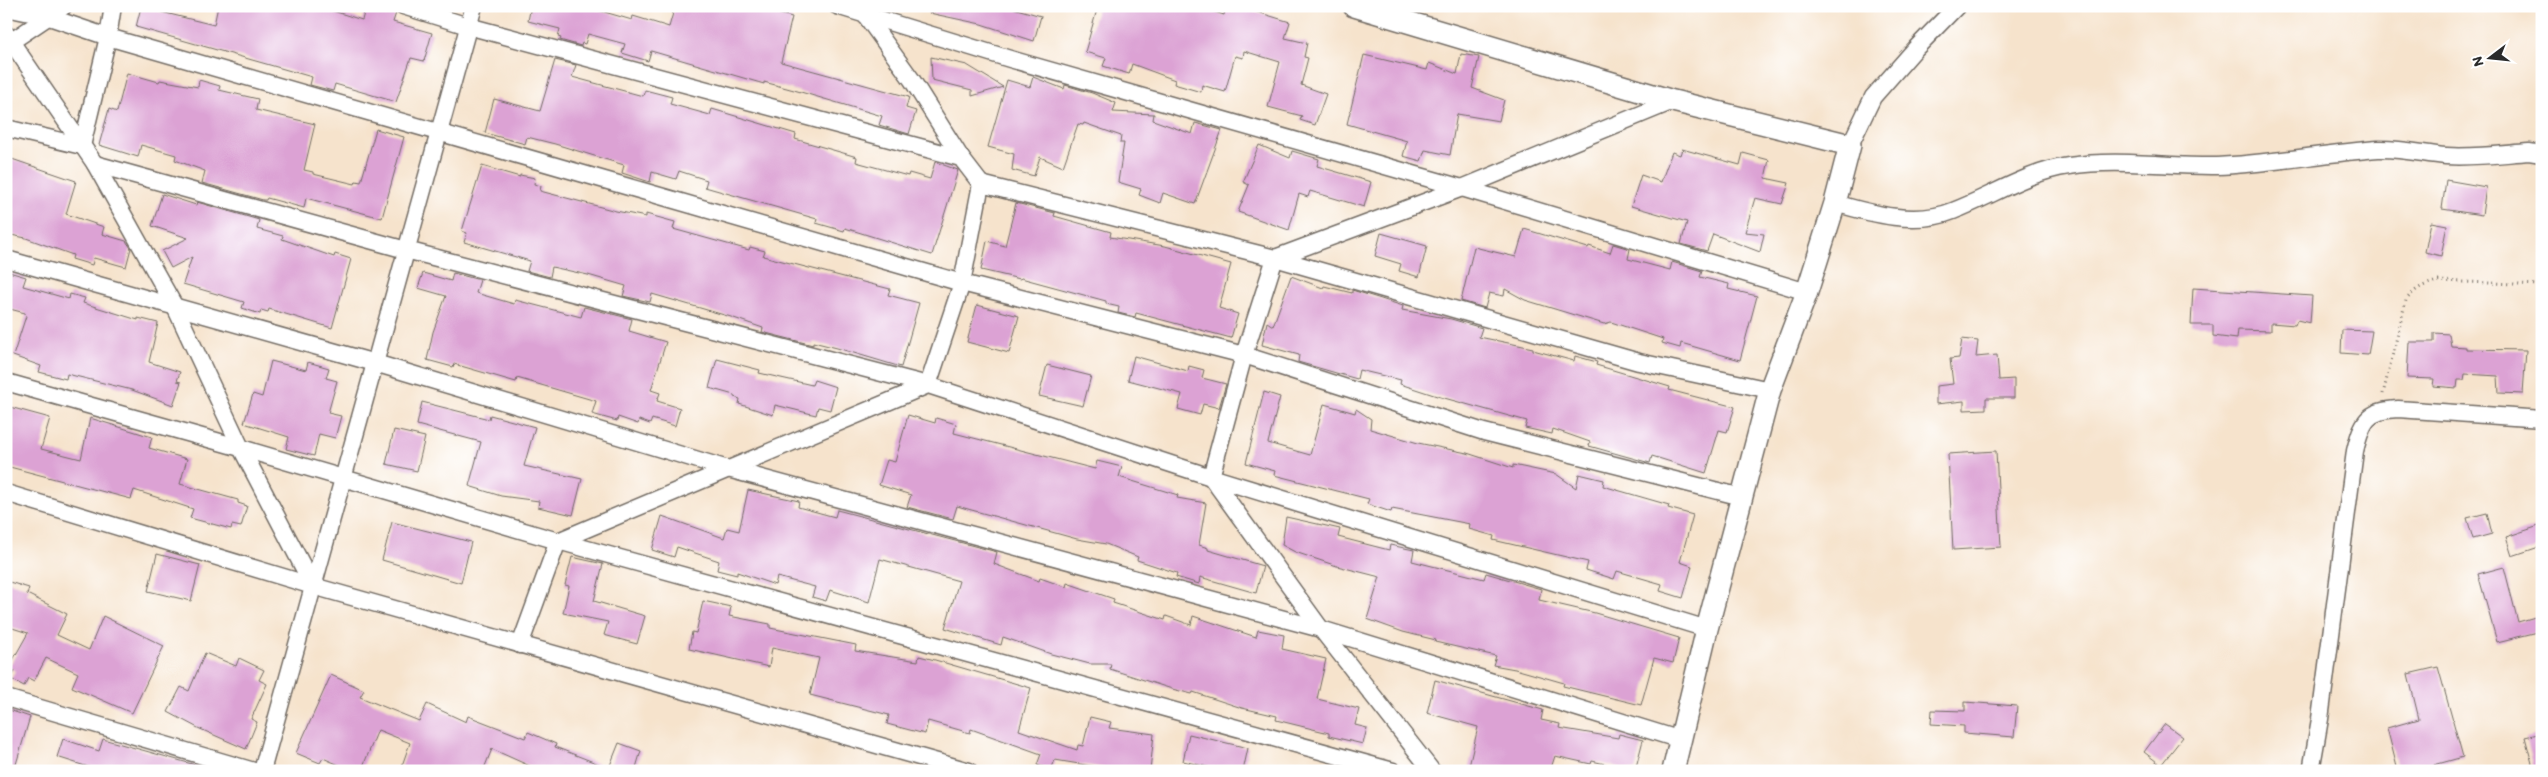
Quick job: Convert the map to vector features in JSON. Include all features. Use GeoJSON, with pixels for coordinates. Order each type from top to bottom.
{"type":"FeatureCollection","features":[{"type":"Feature","properties":{"kind":"street"},"geometry":{"type":"LineString","coordinates":[[64,6],[49,17],[8,40],[95,164],[175,307],[241,448],[313,586]]}},
{"type":"Feature","properties":{"kind":"street"},"geometry":{"type":"LineString","coordinates":[[82,146],[108,38],[113,6]]}},
{"type":"Feature","properties":{"kind":"street"},"geometry":{"type":"LineString","coordinates":[[403,6],[468,26],[961,158]]}},
{"type":"Feature","properties":{"kind":"street"},"geometry":{"type":"LineString","coordinates":[[262,771],[474,6]]}},
{"type":"Feature","properties":{"kind":"street"},"geometry":{"type":"LineString","coordinates":[[838,6],[861,10],[1010,59],[1462,188],[1806,292]]}},
{"type":"Feature","properties":{"kind":"street"},"geometry":{"type":"LineString","coordinates":[[1354,6],[1673,101],[1850,145]]}},
{"type":"Feature","properties":{"kind":"street"},"geometry":{"type":"LineString","coordinates":[[1673,771],[1707,629],[1770,390],[1806,292],[1835,203],[1850,145],[1874,97],[1916,48],[1957,6]]}},
{"type":"Feature","properties":{"kind":"street"},"geometry":{"type":"LineString","coordinates":[[6,8],[49,17],[108,38],[962,283],[1244,355],[1484,432],[1742,497]]}},
{"type":"Feature","properties":{"kind":"street"},"geometry":{"type":"LineString","coordinates":[[861,10],[912,80],[961,158],[981,184],[1275,258],[1639,362],[1770,390]]}},
{"type":"Feature","properties":{"kind":"street"},"geometry":{"type":"LineString","coordinates":[[1275,258],[1462,188],[1673,101]]}},
{"type":"Feature","properties":{"kind":"street"},"geometry":{"type":"LineString","coordinates":[[6,128],[82,146]]}},
{"type":"Feature","properties":{"kind":"street"},"geometry":{"type":"LineString","coordinates":[[1835,203],[1868,213],[1922,218],[1952,211],[2024,179],[2068,166],[2111,163],[2234,165],[2381,149],[2448,156],[2529,152],[2542,154]]}},
{"type":"Feature","properties":{"kind":"street"},"geometry":{"type":"LineString","coordinates":[[95,164],[406,250],[928,384],[1211,477],[1707,629]]}},
{"type":"Feature","properties":{"kind":"street"},"geometry":{"type":"LineString","coordinates":[[520,644],[558,541],[928,384],[962,283],[981,184]]}},
{"type":"Feature","properties":{"kind":"street"},"geometry":{"type":"LineString","coordinates":[[1211,477],[1244,355],[1275,258]]}},
{"type":"Feature","properties":{"kind":"street"},"geometry":{"type":"LineString","coordinates":[[6,259],[375,363],[728,470],[1321,628],[1681,740]]}},
{"type":"Feature","properties":{"kind":"street"},"geometry":{"type":"LineString","coordinates":[[6,382],[241,448],[558,541],[1393,771]]}},
{"type":"Feature","properties":{"kind":"street"},"geometry":{"type":"LineString","coordinates":[[2310,771],[2320,719],[2355,450],[2359,432],[2367,418],[2380,410],[2431,410],[2542,419]]}},
{"type":"Feature","properties":{"kind":"street"},"geometry":{"type":"LineString","coordinates":[[1211,477],[1321,628],[1432,771]]}},
{"type":"Feature","properties":{"kind":"street"},"geometry":{"type":"LineString","coordinates":[[6,493],[313,586],[969,771]]}},
{"type":"Feature","properties":{"kind":"street"},"geometry":{"type":"LineString","coordinates":[[6,698],[254,771]]}},
{"type":"Feature","properties":{"kind":"path"},"geometry":{"type":"LineString","coordinates":[[2380,410],[2406,300],[2415,290],[2425,284],[2439,281],[2542,286]]}},
{"type":"Feature","properties":{"kind":"building"},"geometry":{"type":"Polygon","coordinates":[[[218,6],[317,6],[362,20],[366,6],[373,6],[396,13],[393,22],[432,33],[424,61],[411,58],[396,102],[335,84],[333,91],[310,85],[312,77],[136,27],[141,7],[214,25],[218,6]]]}},
{"type":"Feature","properties":{"kind":"building"},"geometry":{"type":"Polygon","coordinates":[[[531,6],[595,6],[594,9],[632,20],[633,16],[669,27],[675,6],[770,6],[769,11],[792,17],[781,62],[909,97],[906,108],[916,111],[909,134],[879,125],[882,116],[651,51],[648,61],[622,53],[625,44],[588,34],[585,44],[582,43],[581,46],[560,40],[561,38],[558,37],[560,29],[528,21],[531,6]]]}},
{"type":"Feature","properties":{"kind":"building"},"geometry":{"type":"Polygon","coordinates":[[[930,6],[1006,6],[1041,16],[1034,41],[981,24],[929,13],[930,6]]]}},
{"type":"Feature","properties":{"kind":"building"},"geometry":{"type":"Polygon","coordinates":[[[1098,6],[1196,6],[1224,15],[1226,6],[1255,6],[1254,11],[1290,22],[1285,38],[1307,43],[1304,57],[1308,58],[1301,85],[1326,94],[1315,125],[1300,120],[1302,116],[1268,107],[1280,62],[1244,51],[1243,58],[1235,56],[1225,92],[1202,85],[1201,92],[1174,84],[1175,80],[1132,64],[1129,74],[1103,66],[1106,58],[1085,52],[1098,6]]]}},
{"type":"Feature","properties":{"kind":"building"},"geometry":{"type":"Polygon","coordinates":[[[1461,54],[1479,57],[1472,88],[1504,100],[1499,121],[1457,114],[1450,155],[1425,150],[1421,161],[1403,156],[1407,141],[1347,124],[1364,55],[1427,70],[1429,63],[1457,74],[1461,54]]]}},
{"type":"Feature","properties":{"kind":"building"},"geometry":{"type":"Polygon","coordinates":[[[931,57],[967,65],[1003,87],[972,96],[972,90],[932,80],[931,57]]]}},
{"type":"Feature","properties":{"kind":"building"},"geometry":{"type":"Polygon","coordinates":[[[555,60],[576,65],[572,77],[643,96],[645,90],[672,97],[670,104],[710,115],[712,109],[796,134],[795,139],[857,157],[856,162],[908,176],[909,173],[930,179],[935,162],[958,170],[932,255],[845,228],[844,231],[816,223],[817,219],[705,187],[707,180],[679,171],[676,179],[652,172],[650,182],[622,173],[624,165],[555,144],[527,137],[525,144],[485,133],[494,99],[540,111],[555,60]]]}},
{"type":"Feature","properties":{"kind":"building"},"geometry":{"type":"Polygon","coordinates":[[[127,73],[159,82],[160,80],[198,87],[199,80],[220,86],[219,90],[258,99],[256,110],[315,124],[304,170],[355,184],[356,181],[361,182],[376,129],[404,137],[382,218],[306,198],[304,208],[267,198],[263,200],[202,183],[205,171],[175,160],[176,155],[141,145],[138,157],[99,145],[109,109],[117,112],[127,73]]]}},
{"type":"Feature","properties":{"kind":"building"},"geometry":{"type":"Polygon","coordinates":[[[1033,77],[1064,89],[1065,85],[1092,93],[1116,103],[1113,112],[1154,114],[1153,120],[1192,134],[1195,123],[1222,130],[1195,204],[1163,193],[1160,203],[1139,195],[1141,189],[1118,182],[1124,143],[1120,143],[1121,136],[1084,123],[1083,125],[1078,124],[1063,167],[1040,157],[1034,176],[1012,170],[1014,154],[988,147],[1007,80],[1030,87],[1033,77]]]}},
{"type":"Feature","properties":{"kind":"building"},"geometry":{"type":"Polygon","coordinates":[[[1259,145],[1290,158],[1292,151],[1319,159],[1317,166],[1371,182],[1364,207],[1310,191],[1308,197],[1299,194],[1289,230],[1238,212],[1249,185],[1243,182],[1259,145]]]}},
{"type":"Feature","properties":{"kind":"building"},"geometry":{"type":"Polygon","coordinates":[[[1682,149],[1740,165],[1743,153],[1769,160],[1765,178],[1789,183],[1782,204],[1755,198],[1745,232],[1764,234],[1760,252],[1713,234],[1707,251],[1681,244],[1687,222],[1631,206],[1641,175],[1661,182],[1672,152],[1680,155],[1682,149]]]}},
{"type":"Feature","properties":{"kind":"building"},"geometry":{"type":"Polygon","coordinates":[[[6,157],[76,181],[66,214],[104,227],[102,234],[126,241],[131,248],[126,267],[94,258],[92,265],[72,259],[73,255],[26,238],[6,234],[6,157]]]}},
{"type":"Feature","properties":{"kind":"building"},"geometry":{"type":"Polygon","coordinates":[[[482,166],[520,177],[520,175],[535,178],[534,184],[541,186],[540,191],[616,211],[646,217],[646,214],[675,222],[673,229],[749,250],[750,247],[765,251],[763,256],[890,289],[888,295],[919,303],[901,367],[837,348],[813,342],[813,345],[762,332],[763,328],[652,294],[650,302],[623,296],[626,286],[588,275],[552,267],[550,277],[527,271],[530,261],[464,242],[467,233],[462,231],[482,166]]]}},
{"type":"Feature","properties":{"kind":"building"},"geometry":{"type":"Polygon","coordinates":[[[2446,180],[2486,187],[2482,215],[2442,209],[2446,180]]]}},
{"type":"Feature","properties":{"kind":"building"},"geometry":{"type":"Polygon","coordinates":[[[162,194],[196,205],[197,202],[259,220],[257,229],[283,236],[282,239],[334,257],[335,254],[351,259],[332,328],[269,309],[268,312],[261,310],[260,314],[242,308],[244,302],[183,284],[192,257],[171,268],[162,251],[188,238],[152,226],[162,194]]]}},
{"type":"Feature","properties":{"kind":"building"},"geometry":{"type":"Polygon","coordinates":[[[1016,203],[1055,213],[1054,216],[1111,232],[1110,237],[1165,246],[1231,264],[1219,308],[1238,314],[1231,338],[1136,313],[1135,317],[1118,313],[1119,307],[1106,304],[1106,301],[1021,278],[981,270],[987,241],[1005,246],[1016,203]]]}},
{"type":"Feature","properties":{"kind":"building"},"geometry":{"type":"Polygon","coordinates":[[[2431,222],[2447,225],[2441,256],[2425,252],[2431,222]]]}},
{"type":"Feature","properties":{"kind":"building"},"geometry":{"type":"Polygon","coordinates":[[[1524,229],[1610,253],[1613,244],[1630,249],[1628,259],[1670,270],[1672,262],[1702,271],[1700,277],[1729,284],[1728,289],[1757,296],[1740,360],[1681,343],[1680,348],[1662,343],[1663,339],[1611,322],[1604,324],[1525,300],[1505,289],[1504,296],[1489,293],[1485,308],[1461,301],[1474,247],[1516,257],[1524,229]]]}},
{"type":"Feature","properties":{"kind":"building"},"geometry":{"type":"Polygon","coordinates":[[[1381,233],[1427,246],[1419,277],[1399,271],[1401,264],[1375,256],[1381,233]]]}},
{"type":"Feature","properties":{"kind":"building"},"geometry":{"type":"Polygon","coordinates":[[[9,272],[26,277],[23,286],[69,299],[70,294],[85,298],[83,303],[138,320],[138,318],[158,323],[149,362],[180,372],[177,381],[181,382],[173,405],[132,390],[67,374],[66,379],[39,372],[41,366],[13,356],[26,316],[25,313],[6,308],[9,272]]]}},
{"type":"Feature","properties":{"kind":"building"},"geometry":{"type":"Polygon","coordinates":[[[423,273],[451,281],[453,273],[480,280],[476,293],[514,304],[515,300],[581,317],[584,307],[632,319],[629,331],[666,342],[651,390],[660,393],[657,401],[680,408],[675,426],[652,419],[650,424],[639,420],[638,424],[618,417],[617,421],[592,414],[596,401],[517,378],[516,382],[454,364],[453,367],[427,360],[433,332],[446,296],[418,288],[423,273]]]}},
{"type":"Feature","properties":{"kind":"building"},"geometry":{"type":"Polygon","coordinates":[[[1291,276],[1323,288],[1324,286],[1352,293],[1352,290],[1403,306],[1402,310],[1451,319],[1482,328],[1479,337],[1533,348],[1533,350],[1574,361],[1575,356],[1597,362],[1596,365],[1670,387],[1669,390],[1735,407],[1727,432],[1719,430],[1706,473],[1652,456],[1650,463],[1589,446],[1590,442],[1553,429],[1552,434],[1525,428],[1527,421],[1400,384],[1401,380],[1359,370],[1357,379],[1298,362],[1299,355],[1262,345],[1267,322],[1273,326],[1291,276]]]}},
{"type":"Feature","properties":{"kind":"building"},"geometry":{"type":"Polygon","coordinates":[[[2193,288],[2312,296],[2310,323],[2297,320],[2295,325],[2271,323],[2271,331],[2238,330],[2237,339],[2213,336],[2213,325],[2191,325],[2193,288]]]}},
{"type":"Feature","properties":{"kind":"building"},"geometry":{"type":"Polygon","coordinates":[[[977,305],[1019,316],[1009,353],[967,342],[977,305]]]}},
{"type":"Feature","properties":{"kind":"building"},"geometry":{"type":"Polygon","coordinates":[[[2342,330],[2372,331],[2368,355],[2341,353],[2342,330]]]}},
{"type":"Feature","properties":{"kind":"building"},"geometry":{"type":"Polygon","coordinates":[[[2434,333],[2449,334],[2451,346],[2466,347],[2466,349],[2526,350],[2523,394],[2499,393],[2498,376],[2465,374],[2464,380],[2458,380],[2457,388],[2433,386],[2434,379],[2407,378],[2409,342],[2434,342],[2434,333]]]}},
{"type":"Feature","properties":{"kind":"building"},"geometry":{"type":"Polygon","coordinates":[[[1962,339],[1978,341],[1976,357],[1997,355],[1999,380],[2014,379],[2014,398],[1986,398],[1986,409],[1964,410],[1964,401],[1936,404],[1936,386],[1953,384],[1950,359],[1959,358],[1962,339]]]}},
{"type":"Feature","properties":{"kind":"building"},"geometry":{"type":"Polygon","coordinates":[[[1134,356],[1188,371],[1189,366],[1204,370],[1202,378],[1226,384],[1219,408],[1203,404],[1200,415],[1178,409],[1182,394],[1128,380],[1134,356]]]}},
{"type":"Feature","properties":{"kind":"building"},"geometry":{"type":"Polygon","coordinates":[[[717,359],[760,370],[759,373],[812,385],[814,380],[836,387],[830,410],[818,407],[816,415],[775,405],[773,415],[739,404],[740,399],[734,397],[734,395],[709,388],[717,359]]]}},
{"type":"Feature","properties":{"kind":"building"},"geometry":{"type":"Polygon","coordinates":[[[271,361],[306,370],[308,362],[329,368],[326,378],[337,381],[328,413],[341,416],[335,438],[319,434],[314,456],[286,449],[289,437],[244,423],[253,394],[262,397],[271,361]]]}},
{"type":"Feature","properties":{"kind":"building"},"geometry":{"type":"Polygon","coordinates":[[[1047,365],[1091,376],[1083,406],[1039,396],[1047,365]]]}},
{"type":"Feature","properties":{"kind":"building"},"geometry":{"type":"Polygon","coordinates":[[[1264,392],[1280,397],[1268,443],[1310,455],[1324,404],[1355,413],[1356,409],[1371,419],[1370,429],[1418,443],[1467,453],[1513,468],[1513,465],[1556,474],[1576,488],[1579,474],[1604,480],[1603,486],[1669,505],[1668,508],[1693,515],[1680,562],[1692,566],[1683,598],[1660,591],[1662,584],[1617,571],[1614,579],[1586,570],[1588,562],[1493,540],[1494,536],[1469,529],[1470,524],[1392,509],[1391,512],[1367,504],[1369,499],[1274,475],[1275,471],[1246,463],[1264,392]]]}},
{"type":"Feature","properties":{"kind":"building"},"geometry":{"type":"Polygon","coordinates":[[[422,402],[489,419],[490,415],[535,427],[524,466],[582,479],[573,515],[538,507],[539,501],[501,496],[469,486],[481,442],[417,425],[422,402]]]}},
{"type":"Feature","properties":{"kind":"building"},"geometry":{"type":"Polygon","coordinates":[[[6,406],[50,418],[41,449],[81,459],[90,418],[152,437],[149,448],[187,459],[180,484],[238,500],[238,503],[247,506],[241,527],[232,525],[231,529],[190,518],[193,509],[134,490],[131,499],[6,466],[6,406]]]}},
{"type":"Feature","properties":{"kind":"building"},"geometry":{"type":"Polygon","coordinates":[[[908,415],[935,423],[936,418],[956,424],[954,433],[1095,469],[1097,461],[1122,467],[1119,477],[1178,495],[1177,498],[1206,503],[1199,545],[1208,548],[1208,550],[1263,566],[1256,593],[1200,577],[1199,584],[1176,577],[1177,573],[1137,560],[1138,557],[1106,544],[1077,539],[957,506],[953,519],[907,507],[911,495],[879,485],[887,460],[895,462],[908,415]]]}},
{"type":"Feature","properties":{"kind":"building"},"geometry":{"type":"Polygon","coordinates":[[[394,430],[425,437],[417,471],[386,464],[394,430]]]}},
{"type":"Feature","properties":{"kind":"building"},"geometry":{"type":"Polygon","coordinates":[[[1996,451],[2001,547],[1953,550],[1948,454],[1996,451]]]}},
{"type":"Feature","properties":{"kind":"building"},"geometry":{"type":"Polygon","coordinates":[[[748,490],[799,501],[798,507],[835,517],[837,510],[997,552],[994,564],[1039,581],[1040,578],[1066,587],[1067,583],[1114,599],[1113,603],[1165,620],[1166,616],[1191,625],[1193,616],[1256,637],[1258,630],[1284,635],[1282,649],[1326,659],[1317,699],[1359,709],[1355,725],[1367,728],[1363,744],[1329,736],[1329,733],[1276,720],[1277,716],[1242,708],[1193,692],[1192,694],[1172,689],[1110,669],[1111,664],[1090,664],[1051,654],[1003,637],[1001,645],[945,628],[959,581],[880,559],[869,602],[830,590],[826,601],[812,597],[815,587],[777,577],[775,585],[737,572],[737,575],[717,570],[719,561],[677,547],[674,557],[652,550],[662,516],[724,538],[727,528],[739,531],[748,490]]]}},
{"type":"Feature","properties":{"kind":"building"},"geometry":{"type":"Polygon","coordinates":[[[2487,513],[2492,534],[2473,539],[2467,518],[2487,513]]]}},
{"type":"Feature","properties":{"kind":"building"},"geometry":{"type":"Polygon","coordinates":[[[1286,517],[1340,529],[1338,537],[1389,550],[1390,545],[1414,550],[1412,561],[1484,579],[1486,573],[1541,589],[1539,600],[1595,613],[1679,638],[1673,663],[1654,658],[1641,705],[1563,686],[1564,683],[1515,669],[1493,665],[1496,656],[1435,642],[1436,640],[1403,632],[1367,619],[1380,577],[1337,566],[1295,552],[1282,545],[1286,517]]]}},
{"type":"Feature","properties":{"kind":"building"},"geometry":{"type":"Polygon","coordinates":[[[392,522],[471,542],[461,583],[382,560],[392,522]]]}},
{"type":"Feature","properties":{"kind":"building"},"geometry":{"type":"Polygon","coordinates":[[[2542,525],[2542,546],[2512,556],[2506,537],[2542,525]]]}},
{"type":"Feature","properties":{"kind":"building"},"geometry":{"type":"Polygon","coordinates":[[[157,554],[200,565],[191,601],[148,591],[157,554]]]}},
{"type":"Feature","properties":{"kind":"building"},"geometry":{"type":"Polygon","coordinates":[[[572,557],[603,564],[594,601],[645,616],[637,644],[604,635],[608,622],[563,613],[569,586],[565,585],[572,557]]]}},
{"type":"Feature","properties":{"kind":"building"},"geometry":{"type":"Polygon","coordinates":[[[2504,567],[2518,622],[2542,615],[2542,631],[2497,642],[2478,574],[2504,567]]]}},
{"type":"Feature","properties":{"kind":"building"},"geometry":{"type":"Polygon","coordinates":[[[6,581],[29,588],[27,594],[67,614],[57,635],[89,650],[103,616],[164,646],[132,713],[72,687],[78,673],[46,658],[34,681],[28,678],[24,686],[11,679],[15,671],[9,667],[28,633],[6,626],[6,581]]]}},
{"type":"Feature","properties":{"kind":"building"},"geometry":{"type":"Polygon","coordinates":[[[703,601],[731,607],[729,616],[770,624],[770,628],[856,645],[855,651],[918,661],[919,656],[1031,688],[1019,730],[1077,750],[1078,745],[1083,746],[1090,717],[1111,722],[1109,728],[1154,734],[1150,771],[1122,771],[1055,760],[1051,770],[1037,765],[1041,754],[971,729],[970,733],[928,721],[925,734],[887,724],[889,715],[810,695],[819,658],[772,648],[769,667],[689,649],[692,632],[696,633],[703,601]]]}},
{"type":"Feature","properties":{"kind":"building"},"geometry":{"type":"Polygon","coordinates":[[[205,653],[236,666],[239,658],[264,670],[259,680],[267,684],[251,719],[257,722],[246,749],[198,728],[168,712],[181,687],[189,691],[205,653]]]}},
{"type":"Feature","properties":{"kind":"building"},"geometry":{"type":"Polygon","coordinates":[[[2438,667],[2463,757],[2434,765],[2435,771],[2398,771],[2387,728],[2419,719],[2408,674],[2438,667]]]}},
{"type":"Feature","properties":{"kind":"building"},"geometry":{"type":"Polygon","coordinates":[[[331,675],[364,690],[360,697],[419,721],[427,704],[466,722],[468,716],[525,738],[528,732],[556,744],[555,747],[609,768],[619,743],[641,751],[635,771],[541,771],[492,749],[483,771],[400,771],[410,743],[378,730],[361,771],[353,771],[323,758],[320,763],[296,753],[331,675]]]}},
{"type":"Feature","properties":{"kind":"building"},"geometry":{"type":"Polygon","coordinates":[[[1435,680],[1543,710],[1541,720],[1560,724],[1559,728],[1618,738],[1619,734],[1643,740],[1635,771],[1592,761],[1591,764],[1555,756],[1550,771],[1468,771],[1478,727],[1427,713],[1435,680]]]}},
{"type":"Feature","properties":{"kind":"building"},"geometry":{"type":"Polygon","coordinates":[[[1965,702],[2017,706],[2014,737],[1964,733],[1964,726],[1931,724],[1932,710],[1965,711],[1965,702]]]}},
{"type":"Feature","properties":{"kind":"building"},"geometry":{"type":"Polygon","coordinates":[[[6,709],[30,717],[14,771],[6,771],[6,709]]]}},
{"type":"Feature","properties":{"kind":"building"},"geometry":{"type":"Polygon","coordinates":[[[2165,724],[2183,737],[2161,765],[2144,752],[2165,724]]]}},
{"type":"Feature","properties":{"kind":"building"},"geometry":{"type":"Polygon","coordinates":[[[2542,733],[2542,771],[2534,771],[2525,737],[2542,733]]]}},
{"type":"Feature","properties":{"kind":"building"},"geometry":{"type":"Polygon","coordinates":[[[1189,734],[1248,748],[1243,771],[1224,771],[1183,761],[1189,734]]]}},
{"type":"Feature","properties":{"kind":"building"},"geometry":{"type":"Polygon","coordinates":[[[63,739],[99,751],[103,739],[199,766],[198,771],[101,771],[57,757],[63,739]]]}}]}
